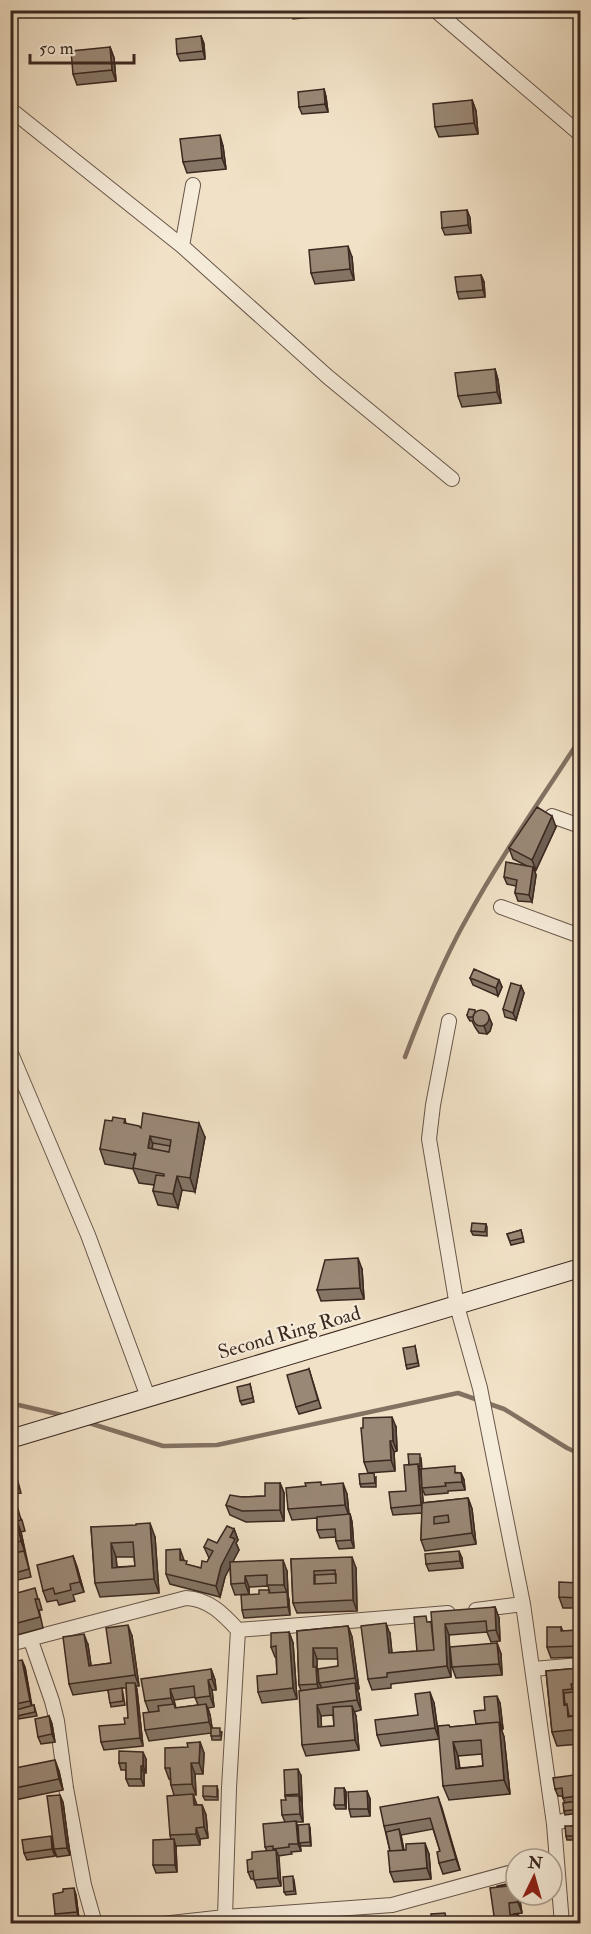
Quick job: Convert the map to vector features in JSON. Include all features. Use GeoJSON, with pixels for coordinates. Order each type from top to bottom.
{"type":"FeatureCollection","features":[{"type":"Feature","properties":{"kind":"main road","name":"Second Ring Road"},"geometry":{"type":"LineString","coordinates":[[10,1439],[580,1268]]}},
{"type":"Feature","properties":{"kind":"street"},"geometry":{"type":"LineString","coordinates":[[435,10],[580,134]]}},
{"type":"Feature","properties":{"kind":"street"},"geometry":{"type":"LineString","coordinates":[[10,109],[182,246],[328,377],[452,479]]}},
{"type":"Feature","properties":{"kind":"street"},"geometry":{"type":"LineString","coordinates":[[182,246],[193,185]]}},
{"type":"Feature","properties":{"kind":"street"},"geometry":{"type":"LineString","coordinates":[[552,816],[580,826]]}},
{"type":"Feature","properties":{"kind":"street"},"geometry":{"type":"LineString","coordinates":[[501,907],[580,936]]}},
{"type":"Feature","properties":{"kind":"street"},"geometry":{"type":"LineString","coordinates":[[449,1021],[429,1139],[458,1306],[480,1388],[523,1604],[554,1824],[554,1847]]}},
{"type":"Feature","properties":{"kind":"street"},"geometry":{"type":"LineString","coordinates":[[10,1051],[88,1235],[148,1397]]}},
{"type":"Feature","properties":{"kind":"street"},"geometry":{"type":"LineString","coordinates":[[10,1644],[186,1598],[198,1599],[221,1611],[238,1630],[229,1788],[225,1917]]}},
{"type":"Feature","properties":{"kind":"street"},"geometry":{"type":"LineString","coordinates":[[238,1630],[424,1615],[523,1604]]}},
{"type":"Feature","properties":{"kind":"street"},"geometry":{"type":"LineString","coordinates":[[30,1638],[57,1721],[66,1788],[84,1885],[95,1923]]}},
{"type":"Feature","properties":{"kind":"street"},"geometry":{"type":"LineString","coordinates":[[533,1669],[580,1665]]}},
{"type":"Feature","properties":{"kind":"street"},"geometry":{"type":"LineString","coordinates":[[554,1824],[580,1815]]}},
{"type":"Feature","properties":{"kind":"street"},"geometry":{"type":"LineString","coordinates":[[162,1923],[392,1905],[504,1874]]}},
{"type":"Feature","properties":{"kind":"street"},"geometry":{"type":"LineString","coordinates":[[560,1907],[562,1923]]}},
{"type":"Feature","properties":{"kind":"building"},"geometry":{"type":"Polygon","coordinates":[[[201,36],[203,51],[177,54],[176,39],[201,36]]]}},
{"type":"Feature","properties":{"kind":"building"},"geometry":{"type":"Polygon","coordinates":[[[110,47],[112,70],[73,74],[71,51],[110,47]]]}},
{"type":"Feature","properties":{"kind":"building"},"geometry":{"type":"Polygon","coordinates":[[[324,89],[325,104],[299,107],[298,92],[324,89]]]}},
{"type":"Feature","properties":{"kind":"building"},"geometry":{"type":"Polygon","coordinates":[[[472,100],[474,123],[435,127],[433,104],[472,100]]]}},
{"type":"Feature","properties":{"kind":"building"},"geometry":{"type":"Polygon","coordinates":[[[220,135],[222,158],[183,162],[180,139],[220,135]]]}},
{"type":"Feature","properties":{"kind":"building"},"geometry":{"type":"Polygon","coordinates":[[[467,210],[468,225],[442,228],[441,212],[467,210]]]}},
{"type":"Feature","properties":{"kind":"building"},"geometry":{"type":"Polygon","coordinates":[[[578,224],[580,224],[580,247],[578,224]]]}},
{"type":"Feature","properties":{"kind":"building"},"geometry":{"type":"Polygon","coordinates":[[[348,246],[350,269],[311,273],[309,250],[348,246]]]}},
{"type":"Feature","properties":{"kind":"building"},"geometry":{"type":"Polygon","coordinates":[[[481,275],[483,290],[457,292],[455,277],[481,275]]]}},
{"type":"Feature","properties":{"kind":"building"},"geometry":{"type":"Polygon","coordinates":[[[495,369],[497,392],[458,396],[455,373],[495,369]]]}},
{"type":"Feature","properties":{"kind":"building"},"geometry":{"type":"Polygon","coordinates":[[[537,807],[552,816],[532,860],[509,848],[537,807]]]}},
{"type":"Feature","properties":{"kind":"building"},"geometry":{"type":"Polygon","coordinates":[[[506,862],[533,867],[529,895],[515,893],[517,880],[504,877],[506,862]]]}},
{"type":"Feature","properties":{"kind":"building"},"geometry":{"type":"Polygon","coordinates":[[[474,969],[499,980],[496,988],[470,978],[474,969]]]}},
{"type":"Feature","properties":{"kind":"building"},"geometry":{"type":"Polygon","coordinates":[[[511,983],[521,986],[513,1013],[503,1009],[511,983]]]}},
{"type":"Feature","properties":{"kind":"building"},"geometry":{"type":"Polygon","coordinates":[[[469,1009],[475,1010],[473,1017],[467,1015],[469,1009]]]}},
{"type":"Feature","properties":{"kind":"building"},"geometry":{"type":"Polygon","coordinates":[[[478,1010],[484,1010],[489,1018],[487,1024],[478,1026],[473,1021],[473,1015],[478,1010]]]}},
{"type":"Feature","properties":{"kind":"building"},"geometry":{"type":"Polygon","coordinates":[[[143,1113],[199,1123],[190,1178],[177,1176],[173,1194],[153,1191],[156,1175],[164,1176],[164,1174],[133,1168],[136,1154],[100,1149],[105,1120],[112,1121],[113,1117],[125,1119],[124,1123],[141,1128],[143,1113]],[[150,1136],[148,1148],[169,1152],[171,1140],[150,1136]]]}},
{"type":"Feature","properties":{"kind":"building"},"geometry":{"type":"Polygon","coordinates":[[[153,1143],[170,1146],[169,1152],[152,1149],[153,1143]]]}},
{"type":"Feature","properties":{"kind":"building"},"geometry":{"type":"Polygon","coordinates":[[[472,1223],[486,1224],[485,1232],[471,1231],[472,1223]]]}},
{"type":"Feature","properties":{"kind":"building"},"geometry":{"type":"Polygon","coordinates":[[[521,1230],[523,1238],[510,1241],[507,1234],[521,1230]]]}},
{"type":"Feature","properties":{"kind":"building"},"geometry":{"type":"Polygon","coordinates":[[[358,1258],[360,1288],[317,1290],[325,1260],[358,1258]]]}},
{"type":"Feature","properties":{"kind":"building"},"geometry":{"type":"Polygon","coordinates":[[[415,1346],[418,1363],[406,1365],[403,1348],[415,1346]]]}},
{"type":"Feature","properties":{"kind":"building"},"geometry":{"type":"Polygon","coordinates":[[[309,1369],[318,1400],[296,1407],[287,1375],[309,1369]]]}},
{"type":"Feature","properties":{"kind":"building"},"geometry":{"type":"Polygon","coordinates":[[[250,1384],[253,1398],[240,1401],[237,1387],[250,1384]]]}},
{"type":"Feature","properties":{"kind":"building"},"geometry":{"type":"Polygon","coordinates":[[[392,1417],[391,1460],[364,1462],[361,1428],[363,1428],[363,1418],[392,1417]]]}},
{"type":"Feature","properties":{"kind":"building"},"geometry":{"type":"Polygon","coordinates":[[[408,1454],[420,1454],[420,1466],[418,1464],[409,1465],[408,1454]]]}},
{"type":"Feature","properties":{"kind":"building"},"geometry":{"type":"Polygon","coordinates":[[[418,1464],[421,1505],[391,1508],[389,1492],[406,1491],[404,1465],[418,1464]]]}},
{"type":"Feature","properties":{"kind":"building"},"geometry":{"type":"Polygon","coordinates":[[[455,1466],[455,1473],[461,1473],[462,1482],[422,1488],[421,1469],[455,1466]]]}},
{"type":"Feature","properties":{"kind":"building"},"geometry":{"type":"Polygon","coordinates":[[[374,1473],[375,1483],[360,1484],[359,1474],[374,1473]]]}},
{"type":"Feature","properties":{"kind":"building"},"geometry":{"type":"Polygon","coordinates":[[[16,1474],[19,1489],[11,1491],[10,1476],[16,1474]]]}},
{"type":"Feature","properties":{"kind":"building"},"geometry":{"type":"Polygon","coordinates":[[[321,1482],[321,1485],[343,1483],[345,1505],[288,1509],[286,1488],[321,1482]]]}},
{"type":"Feature","properties":{"kind":"building"},"geometry":{"type":"Polygon","coordinates":[[[265,1483],[280,1483],[280,1510],[242,1511],[226,1505],[230,1495],[265,1496],[265,1483]]]}},
{"type":"Feature","properties":{"kind":"building"},"geometry":{"type":"Polygon","coordinates":[[[10,1496],[14,1510],[18,1509],[21,1520],[17,1521],[21,1541],[10,1544],[10,1496]]]}},
{"type":"Feature","properties":{"kind":"building"},"geometry":{"type":"Polygon","coordinates":[[[468,1498],[472,1533],[421,1540],[422,1503],[468,1498]],[[448,1515],[434,1517],[434,1524],[449,1522],[448,1515]]]}},
{"type":"Feature","properties":{"kind":"building"},"geometry":{"type":"Polygon","coordinates":[[[350,1514],[351,1540],[336,1541],[335,1529],[317,1530],[317,1517],[350,1514]]]}},
{"type":"Feature","properties":{"kind":"building"},"geometry":{"type":"Polygon","coordinates":[[[150,1523],[154,1579],[95,1583],[91,1527],[150,1523]],[[133,1542],[111,1543],[112,1568],[135,1566],[133,1542]]]}},
{"type":"Feature","properties":{"kind":"building"},"geometry":{"type":"Polygon","coordinates":[[[227,1526],[234,1529],[230,1537],[235,1539],[221,1566],[216,1586],[166,1574],[166,1550],[180,1549],[180,1560],[201,1568],[202,1561],[207,1562],[213,1551],[204,1547],[208,1539],[217,1543],[227,1526]]]}},
{"type":"Feature","properties":{"kind":"building"},"geometry":{"type":"Polygon","coordinates":[[[24,1551],[29,1569],[15,1573],[14,1568],[10,1569],[10,1554],[24,1551]]]}},
{"type":"Feature","properties":{"kind":"building"},"geometry":{"type":"Polygon","coordinates":[[[459,1551],[460,1561],[426,1564],[425,1554],[459,1551]]]}},
{"type":"Feature","properties":{"kind":"building"},"geometry":{"type":"Polygon","coordinates":[[[73,1556],[80,1582],[70,1584],[71,1590],[55,1594],[53,1588],[43,1591],[37,1565],[73,1556]]]}},
{"type":"Feature","properties":{"kind":"building"},"geometry":{"type":"Polygon","coordinates":[[[352,1557],[353,1600],[293,1603],[291,1559],[352,1557]],[[335,1570],[314,1571],[314,1584],[336,1583],[335,1570]]]}},
{"type":"Feature","properties":{"kind":"building"},"geometry":{"type":"Polygon","coordinates":[[[283,1560],[284,1585],[267,1585],[267,1575],[245,1576],[245,1583],[231,1584],[230,1562],[283,1560]]]}},
{"type":"Feature","properties":{"kind":"building"},"geometry":{"type":"Polygon","coordinates":[[[336,1574],[336,1583],[315,1584],[315,1575],[336,1574]]]}},
{"type":"Feature","properties":{"kind":"building"},"geometry":{"type":"Polygon","coordinates":[[[559,1582],[580,1583],[580,1598],[559,1597],[559,1582]]]}},
{"type":"Feature","properties":{"kind":"building"},"geometry":{"type":"Polygon","coordinates":[[[35,1588],[38,1599],[35,1599],[40,1617],[10,1625],[10,1595],[35,1588]]]}},
{"type":"Feature","properties":{"kind":"building"},"geometry":{"type":"Polygon","coordinates":[[[259,1590],[269,1590],[269,1593],[287,1592],[288,1607],[242,1610],[241,1595],[259,1594],[259,1590]]]}},
{"type":"Feature","properties":{"kind":"building"},"geometry":{"type":"Polygon","coordinates":[[[495,1607],[496,1630],[487,1631],[486,1621],[445,1624],[447,1666],[387,1673],[387,1677],[368,1679],[361,1626],[386,1623],[389,1653],[434,1650],[431,1612],[495,1607]]]}},
{"type":"Feature","properties":{"kind":"building"},"geometry":{"type":"Polygon","coordinates":[[[426,1616],[427,1622],[431,1622],[434,1650],[417,1651],[414,1617],[426,1616]]]}},
{"type":"Feature","properties":{"kind":"building"},"geometry":{"type":"Polygon","coordinates":[[[128,1625],[135,1675],[69,1684],[63,1637],[84,1634],[89,1666],[111,1663],[106,1628],[128,1625]]]}},
{"type":"Feature","properties":{"kind":"building"},"geometry":{"type":"Polygon","coordinates":[[[348,1626],[355,1678],[319,1683],[318,1669],[338,1666],[337,1648],[313,1648],[313,1667],[316,1667],[317,1684],[299,1685],[297,1631],[348,1626]]]}},
{"type":"Feature","properties":{"kind":"building"},"geometry":{"type":"Polygon","coordinates":[[[547,1627],[561,1627],[561,1631],[580,1630],[580,1646],[547,1647],[547,1627]]]}},
{"type":"Feature","properties":{"kind":"building"},"geometry":{"type":"Polygon","coordinates":[[[289,1632],[293,1688],[258,1692],[257,1676],[277,1674],[276,1646],[271,1647],[271,1633],[289,1632]]]}},
{"type":"Feature","properties":{"kind":"building"},"geometry":{"type":"Polygon","coordinates":[[[497,1643],[499,1664],[452,1667],[450,1647],[497,1643]]]}},
{"type":"Feature","properties":{"kind":"building"},"geometry":{"type":"Polygon","coordinates":[[[22,1660],[30,1701],[15,1704],[10,1682],[10,1662],[22,1660]]]}},
{"type":"Feature","properties":{"kind":"building"},"geometry":{"type":"Polygon","coordinates":[[[580,1668],[580,1683],[571,1684],[572,1689],[563,1690],[568,1717],[580,1715],[580,1729],[552,1732],[546,1671],[580,1668]]]}},
{"type":"Feature","properties":{"kind":"building"},"geometry":{"type":"Polygon","coordinates":[[[211,1669],[212,1679],[208,1680],[210,1696],[195,1698],[194,1686],[170,1689],[171,1698],[145,1701],[141,1679],[211,1669]]]}},
{"type":"Feature","properties":{"kind":"building"},"geometry":{"type":"Polygon","coordinates":[[[126,1683],[135,1683],[140,1738],[101,1742],[99,1726],[125,1724],[124,1718],[128,1718],[126,1683]]]}},
{"type":"Feature","properties":{"kind":"building"},"geometry":{"type":"Polygon","coordinates":[[[355,1683],[357,1700],[317,1705],[318,1727],[334,1726],[333,1707],[352,1706],[355,1740],[302,1745],[299,1691],[355,1683]]]}},
{"type":"Feature","properties":{"kind":"building"},"geometry":{"type":"Polygon","coordinates":[[[580,1686],[580,1715],[569,1716],[564,1693],[573,1692],[572,1687],[580,1686]]]}},
{"type":"Feature","properties":{"kind":"building"},"geometry":{"type":"Polygon","coordinates":[[[122,1688],[123,1701],[110,1703],[108,1690],[122,1688]]]}},
{"type":"Feature","properties":{"kind":"building"},"geometry":{"type":"Polygon","coordinates":[[[430,1692],[435,1728],[377,1735],[375,1720],[418,1715],[415,1694],[430,1692]]]}},
{"type":"Feature","properties":{"kind":"building"},"geometry":{"type":"Polygon","coordinates":[[[497,1696],[500,1722],[476,1724],[474,1711],[485,1710],[484,1697],[497,1696]]]}},
{"type":"Feature","properties":{"kind":"building"},"geometry":{"type":"Polygon","coordinates":[[[174,1704],[175,1708],[206,1704],[209,1722],[145,1730],[143,1713],[159,1711],[158,1706],[174,1704]]]}},
{"type":"Feature","properties":{"kind":"building"},"geometry":{"type":"Polygon","coordinates":[[[34,1705],[35,1712],[17,1716],[16,1710],[34,1705]]]}},
{"type":"Feature","properties":{"kind":"building"},"geometry":{"type":"Polygon","coordinates":[[[49,1716],[52,1734],[38,1737],[35,1719],[49,1716]]]}},
{"type":"Feature","properties":{"kind":"building"},"geometry":{"type":"Polygon","coordinates":[[[499,1722],[504,1780],[443,1786],[438,1726],[449,1725],[450,1727],[499,1722]],[[481,1740],[453,1742],[456,1769],[483,1766],[481,1740]]]}},
{"type":"Feature","properties":{"kind":"building"},"geometry":{"type":"Polygon","coordinates":[[[211,1728],[220,1728],[220,1736],[211,1736],[211,1728]]]}},
{"type":"Feature","properties":{"kind":"building"},"geometry":{"type":"Polygon","coordinates":[[[200,1742],[199,1763],[191,1763],[192,1784],[171,1785],[170,1768],[165,1768],[165,1748],[188,1747],[187,1743],[200,1742]]]}},
{"type":"Feature","properties":{"kind":"building"},"geometry":{"type":"Polygon","coordinates":[[[119,1751],[143,1752],[141,1779],[126,1779],[126,1763],[119,1763],[119,1751]]]}},
{"type":"Feature","properties":{"kind":"building"},"geometry":{"type":"Polygon","coordinates":[[[55,1760],[59,1779],[10,1789],[10,1769],[55,1760]]]}},
{"type":"Feature","properties":{"kind":"building"},"geometry":{"type":"Polygon","coordinates":[[[298,1769],[299,1794],[285,1795],[284,1770],[298,1769]]]}},
{"type":"Feature","properties":{"kind":"building"},"geometry":{"type":"Polygon","coordinates":[[[574,1775],[577,1796],[563,1798],[562,1788],[555,1789],[553,1778],[574,1775]]]}},
{"type":"Feature","properties":{"kind":"building"},"geometry":{"type":"Polygon","coordinates":[[[203,1786],[217,1786],[217,1797],[203,1796],[203,1786]]]}},
{"type":"Feature","properties":{"kind":"building"},"geometry":{"type":"Polygon","coordinates":[[[335,1788],[344,1788],[345,1805],[334,1805],[335,1788]]]}},
{"type":"Feature","properties":{"kind":"building"},"geometry":{"type":"Polygon","coordinates":[[[367,1791],[368,1809],[349,1809],[348,1792],[367,1791]]]}},
{"type":"Feature","properties":{"kind":"building"},"geometry":{"type":"Polygon","coordinates":[[[193,1794],[194,1805],[202,1805],[204,1827],[196,1828],[196,1834],[170,1835],[167,1796],[193,1794]]]}},
{"type":"Feature","properties":{"kind":"building"},"geometry":{"type":"Polygon","coordinates":[[[60,1795],[67,1848],[54,1849],[47,1796],[60,1795]]]}},
{"type":"Feature","properties":{"kind":"building"},"geometry":{"type":"Polygon","coordinates":[[[285,1796],[299,1796],[300,1814],[282,1815],[281,1800],[286,1800],[285,1796]]]}},
{"type":"Feature","properties":{"kind":"building"},"geometry":{"type":"Polygon","coordinates":[[[438,1797],[456,1859],[439,1863],[437,1852],[440,1851],[430,1818],[384,1826],[380,1807],[438,1797]]]}},
{"type":"Feature","properties":{"kind":"building"},"geometry":{"type":"Polygon","coordinates":[[[578,1801],[579,1809],[564,1811],[563,1803],[578,1801]]]}},
{"type":"Feature","properties":{"kind":"building"},"geometry":{"type":"Polygon","coordinates":[[[296,1821],[298,1844],[273,1849],[273,1846],[265,1847],[263,1824],[296,1821]]]}},
{"type":"Feature","properties":{"kind":"building"},"geometry":{"type":"Polygon","coordinates":[[[309,1824],[310,1842],[299,1843],[298,1825],[309,1824]]]}},
{"type":"Feature","properties":{"kind":"building"},"geometry":{"type":"Polygon","coordinates":[[[565,1826],[574,1826],[575,1836],[566,1836],[565,1826]]]}},
{"type":"Feature","properties":{"kind":"building"},"geometry":{"type":"Polygon","coordinates":[[[399,1829],[403,1850],[390,1851],[386,1832],[399,1829]]]}},
{"type":"Feature","properties":{"kind":"building"},"geometry":{"type":"Polygon","coordinates":[[[51,1836],[52,1849],[24,1853],[22,1840],[51,1836]]]}},
{"type":"Feature","properties":{"kind":"building"},"geometry":{"type":"Polygon","coordinates":[[[174,1839],[175,1865],[153,1865],[153,1840],[174,1839]]]}},
{"type":"Feature","properties":{"kind":"building"},"geometry":{"type":"Polygon","coordinates":[[[425,1843],[427,1868],[390,1872],[388,1851],[406,1850],[406,1844],[425,1843]]]}},
{"type":"Feature","properties":{"kind":"building"},"geometry":{"type":"Polygon","coordinates":[[[276,1850],[278,1878],[254,1880],[253,1871],[248,1872],[247,1860],[252,1859],[252,1852],[276,1850]]]}},
{"type":"Feature","properties":{"kind":"building"},"geometry":{"type":"Polygon","coordinates":[[[576,1853],[580,1853],[580,1863],[577,1863],[576,1853]]]}},
{"type":"Feature","properties":{"kind":"building"},"geometry":{"type":"Polygon","coordinates":[[[293,1876],[294,1891],[284,1892],[283,1877],[293,1876]]]}},
{"type":"Feature","properties":{"kind":"building"},"geometry":{"type":"Polygon","coordinates":[[[504,1886],[504,1907],[509,1907],[510,1915],[518,1914],[519,1923],[495,1923],[490,1888],[504,1886]]]}},
{"type":"Feature","properties":{"kind":"building"},"geometry":{"type":"Polygon","coordinates":[[[74,1888],[77,1912],[55,1914],[53,1894],[63,1892],[63,1889],[74,1888]]]}},
{"type":"Feature","properties":{"kind":"building"},"geometry":{"type":"Polygon","coordinates":[[[445,1913],[447,1923],[432,1923],[431,1914],[445,1913]]]}},
{"type":"Feature","properties":{"kind":"waterway"},"geometry":{"type":"LineString","coordinates":[[405,1057],[433,986],[467,918],[580,739]]}},
{"type":"Feature","properties":{"kind":"waterway"},"geometry":{"type":"LineString","coordinates":[[89,1423],[163,1446],[217,1445],[458,1393],[504,1409],[580,1454]]}},
{"type":"Feature","properties":{"kind":"waterway"},"geometry":{"type":"LineString","coordinates":[[10,1403],[66,1416]]}}]}
